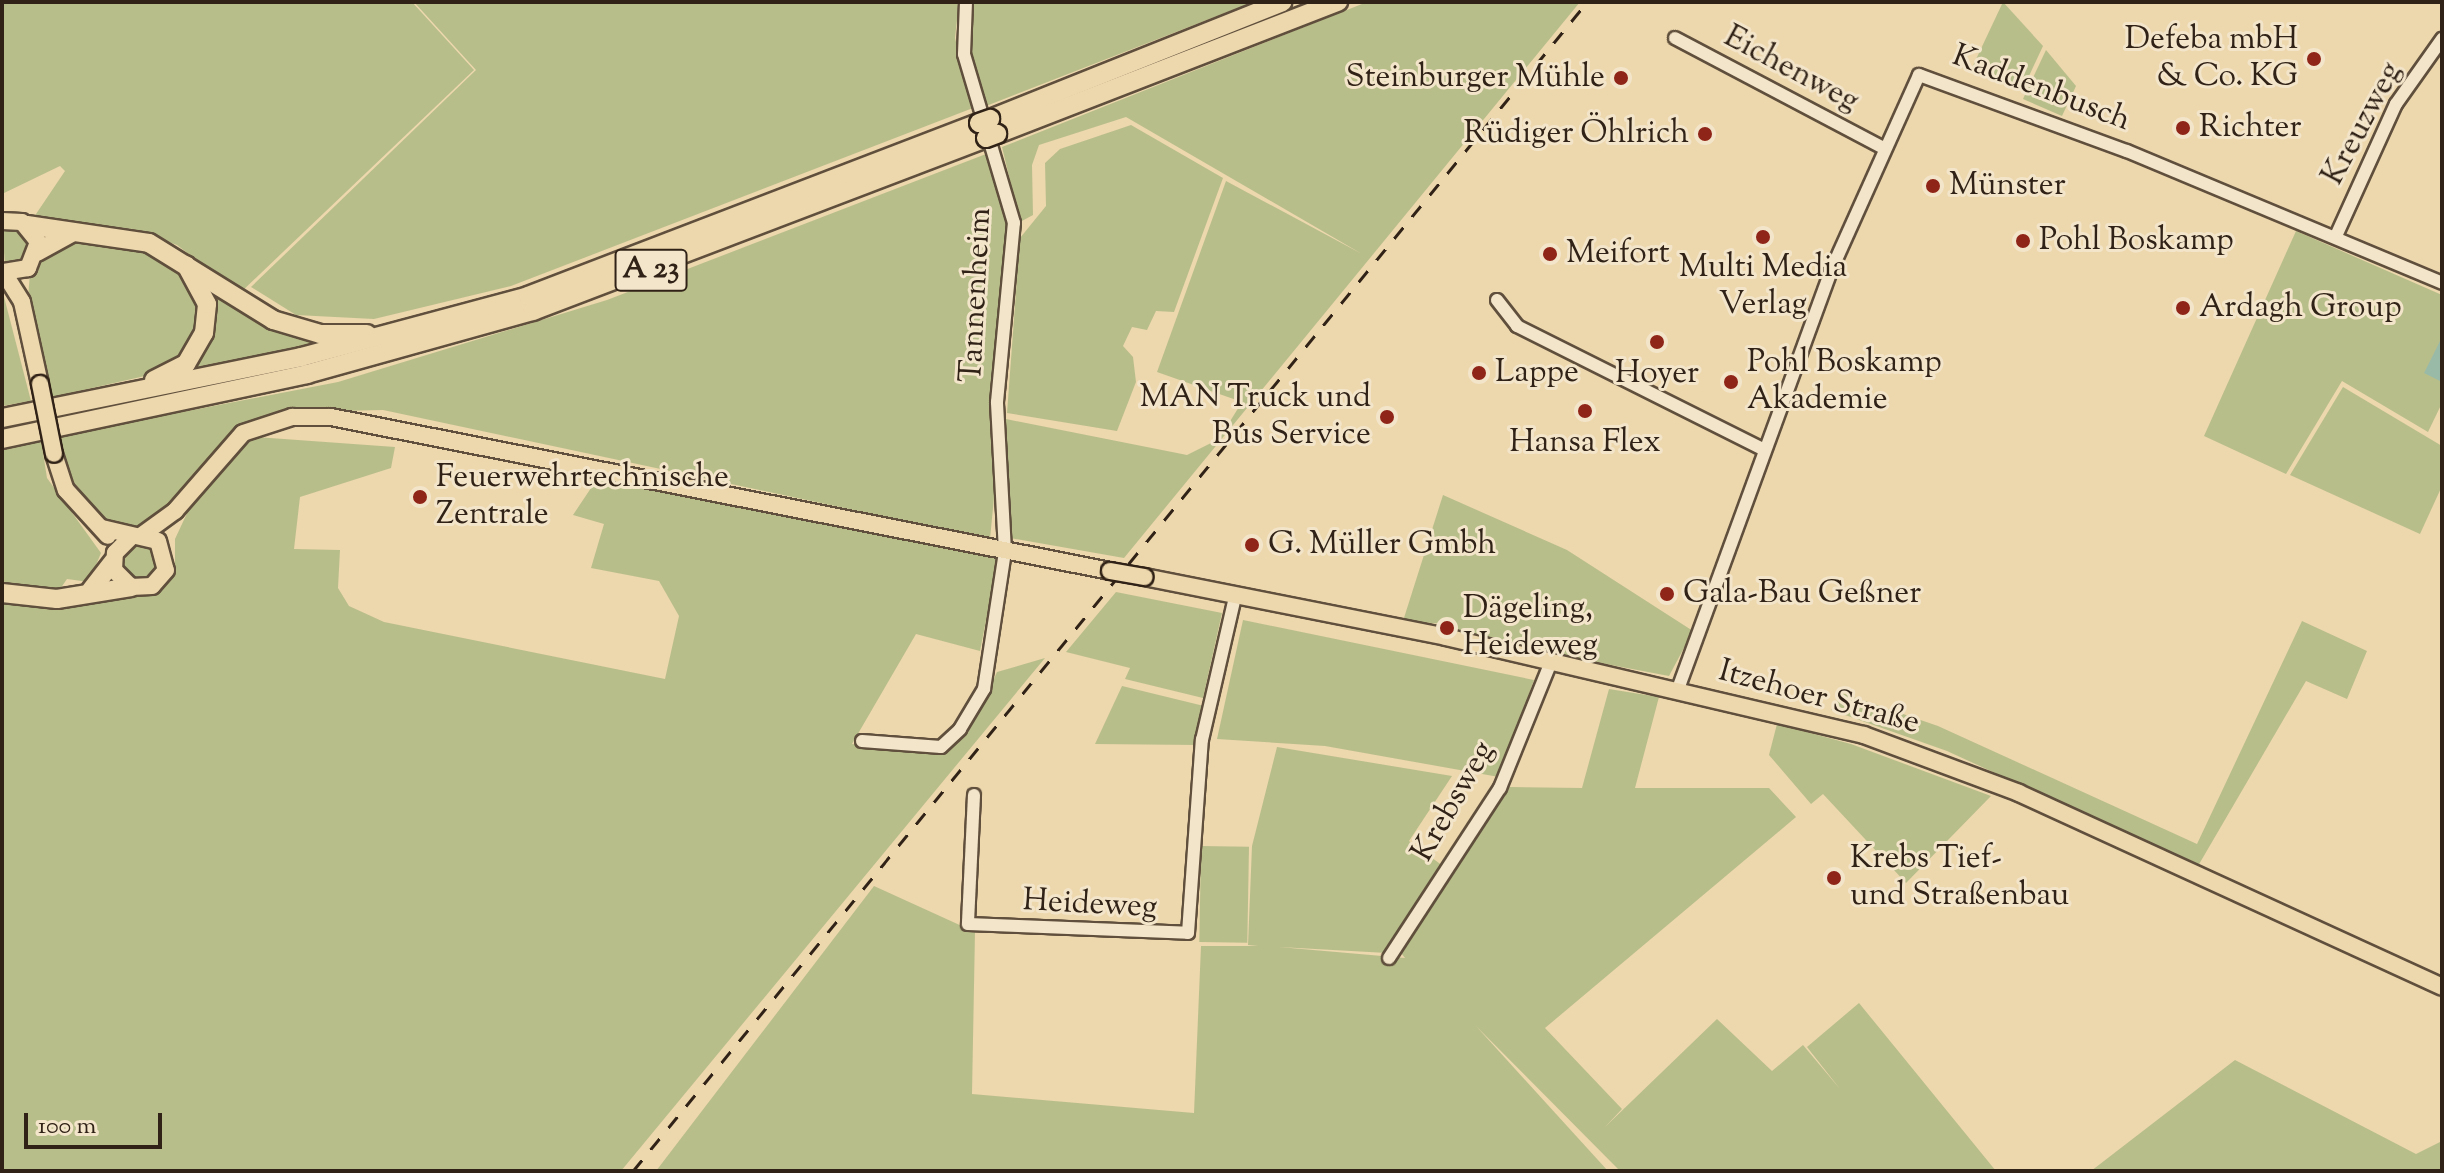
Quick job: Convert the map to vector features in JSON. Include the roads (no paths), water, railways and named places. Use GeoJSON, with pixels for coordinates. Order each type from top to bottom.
{"type":"FeatureCollection","features":[{"type":"Feature","properties":{"kind":"highway","name":"A 23"},"geometry":{"type":"LineString","coordinates":[[2,442],[307,374],[533,311],[988,128],[1282,2]]}},
{"type":"Feature","properties":{"kind":"highway","name":"A 23"},"geometry":{"type":"LineString","coordinates":[[2,418],[402,332],[636,257],[1338,2]]}},
{"type":"Feature","properties":{"kind":"highway"},"geometry":{"type":"LineString","coordinates":[[27,225],[71,233],[121,236],[175,256],[295,328],[402,332]]}},
{"type":"Feature","properties":{"kind":"highway"},"geometry":{"type":"LineString","coordinates":[[33,260],[71,233]]}},
{"type":"Feature","properties":{"kind":"highway"},"geometry":{"type":"LineString","coordinates":[[85,402],[170,374],[198,350],[207,304],[175,256]]}},
{"type":"Feature","properties":{"kind":"highway"},"geometry":{"type":"LineString","coordinates":[[91,590],[114,557]]}},
{"type":"Feature","properties":{"kind":"highway"},"geometry":{"type":"LineString","coordinates":[[2,593],[57,599],[91,590],[131,587]]}},
{"type":"Feature","properties":{"kind":"main road"},"geometry":{"type":"LineString","coordinates":[[2,221],[27,225],[33,260],[22,302]]}},
{"type":"Feature","properties":{"kind":"main road"},"geometry":{"type":"LineString","coordinates":[[33,260],[3,272],[22,302],[54,454],[66,490],[102,528],[131,587],[161,579],[164,549],[175,511]]}},
{"type":"Feature","properties":{"kind":"main road","name":"Itzehoer Straße"},"geometry":{"type":"LineString","coordinates":[[175,511],[243,433],[292,417],[331,417],[1144,577],[1678,689],[1943,761],[2442,987]]}},
{"type":"Feature","properties":{"kind":"main road"},"geometry":{"type":"LineString","coordinates":[[114,557],[137,535],[175,511]]}},
{"type":"Feature","properties":{"kind":"main road"},"geometry":{"type":"LineString","coordinates":[[102,528],[137,535],[164,549]]}},
{"type":"Feature","properties":{"kind":"street","name":"Tannenheim"},"geometry":{"type":"LineString","coordinates":[[862,741],[941,747],[960,729],[984,689],[1005,551],[997,402],[1014,223],[964,54],[966,2]]}},
{"type":"Feature","properties":{"kind":"street","name":"Eichenweg"},"geometry":{"type":"LineString","coordinates":[[1675,38],[1882,147]]}},
{"type":"Feature","properties":{"kind":"street","name":"Kreuzweg"},"geometry":{"type":"LineString","coordinates":[[2336,236],[2396,104],[2442,39]]}},
{"type":"Feature","properties":{"kind":"street","name":"Kaddenbusch"},"geometry":{"type":"LineString","coordinates":[[1678,689],[1763,449],[1882,147],[1915,79],[1930,74],[2336,236],[2442,283]]}},
{"type":"Feature","properties":{"kind":"street"},"geometry":{"type":"LineString","coordinates":[[1497,300],[1517,326],[1763,449]]}},
{"type":"Feature","properties":{"kind":"street","name":"Heideweg"},"geometry":{"type":"LineString","coordinates":[[974,795],[968,924],[1188,933],[1202,740],[1235,597]]}},
{"type":"Feature","properties":{"kind":"street","name":"Krebsweg"},"geometry":{"type":"LineString","coordinates":[[1389,958],[1500,788],[1550,664]]}},
{"type":"Feature","properties":{"kind":"railway"},"geometry":{"type":"LineString","coordinates":[[633,1171],[1587,2]]}},
{"type":"Feature","properties":{"kind":"place","name":"Defeba mbH & Co. KG"},"geometry":{"type":"Point","coordinates":[2314,59]}},
{"type":"Feature","properties":{"kind":"place","name":"Steinburger Mühle"},"geometry":{"type":"Point","coordinates":[1621,78]}},
{"type":"Feature","properties":{"kind":"place","name":"Richter"},"geometry":{"type":"Point","coordinates":[2183,128]}},
{"type":"Feature","properties":{"kind":"place","name":"Rüdiger Öhlrich"},"geometry":{"type":"Point","coordinates":[1705,134]}},
{"type":"Feature","properties":{"kind":"place","name":"Münster"},"geometry":{"type":"Point","coordinates":[1933,186]}},
{"type":"Feature","properties":{"kind":"place","name":"Multi Media Verlag"},"geometry":{"type":"Point","coordinates":[1763,237]}},
{"type":"Feature","properties":{"kind":"place","name":"Pohl Boskamp"},"geometry":{"type":"Point","coordinates":[2023,241]}},
{"type":"Feature","properties":{"kind":"place","name":"Meifort"},"geometry":{"type":"Point","coordinates":[1550,254]}},
{"type":"Feature","properties":{"kind":"place","name":"Ardagh Group"},"geometry":{"type":"Point","coordinates":[2183,308]}},
{"type":"Feature","properties":{"kind":"place","name":"Hoyer"},"geometry":{"type":"Point","coordinates":[1657,342]}},
{"type":"Feature","properties":{"kind":"place","name":"Lappe"},"geometry":{"type":"Point","coordinates":[1479,373]}},
{"type":"Feature","properties":{"kind":"place","name":"Pohl Boskamp Akademie"},"geometry":{"type":"Point","coordinates":[1731,382]}},
{"type":"Feature","properties":{"kind":"place","name":"Hansa Flex"},"geometry":{"type":"Point","coordinates":[1585,411]}},
{"type":"Feature","properties":{"kind":"place","name":"MAN Truck und Bus Service"},"geometry":{"type":"Point","coordinates":[1387,417]}},
{"type":"Feature","properties":{"kind":"place","name":"Feuerwehrtechnische Zentrale"},"geometry":{"type":"Point","coordinates":[420,497]}},
{"type":"Feature","properties":{"kind":"place","name":"G. Müller Gmbh"},"geometry":{"type":"Point","coordinates":[1252,545]}},
{"type":"Feature","properties":{"kind":"place","name":"Gala-Bau Geßner"},"geometry":{"type":"Point","coordinates":[1667,594]}},
{"type":"Feature","properties":{"kind":"place","name":"Dägeling, Heideweg"},"geometry":{"type":"Point","coordinates":[1447,628]}},
{"type":"Feature","properties":{"kind":"place","name":"Krebs Tief- und Straßenbau"},"geometry":{"type":"Point","coordinates":[1834,878]}}]}
